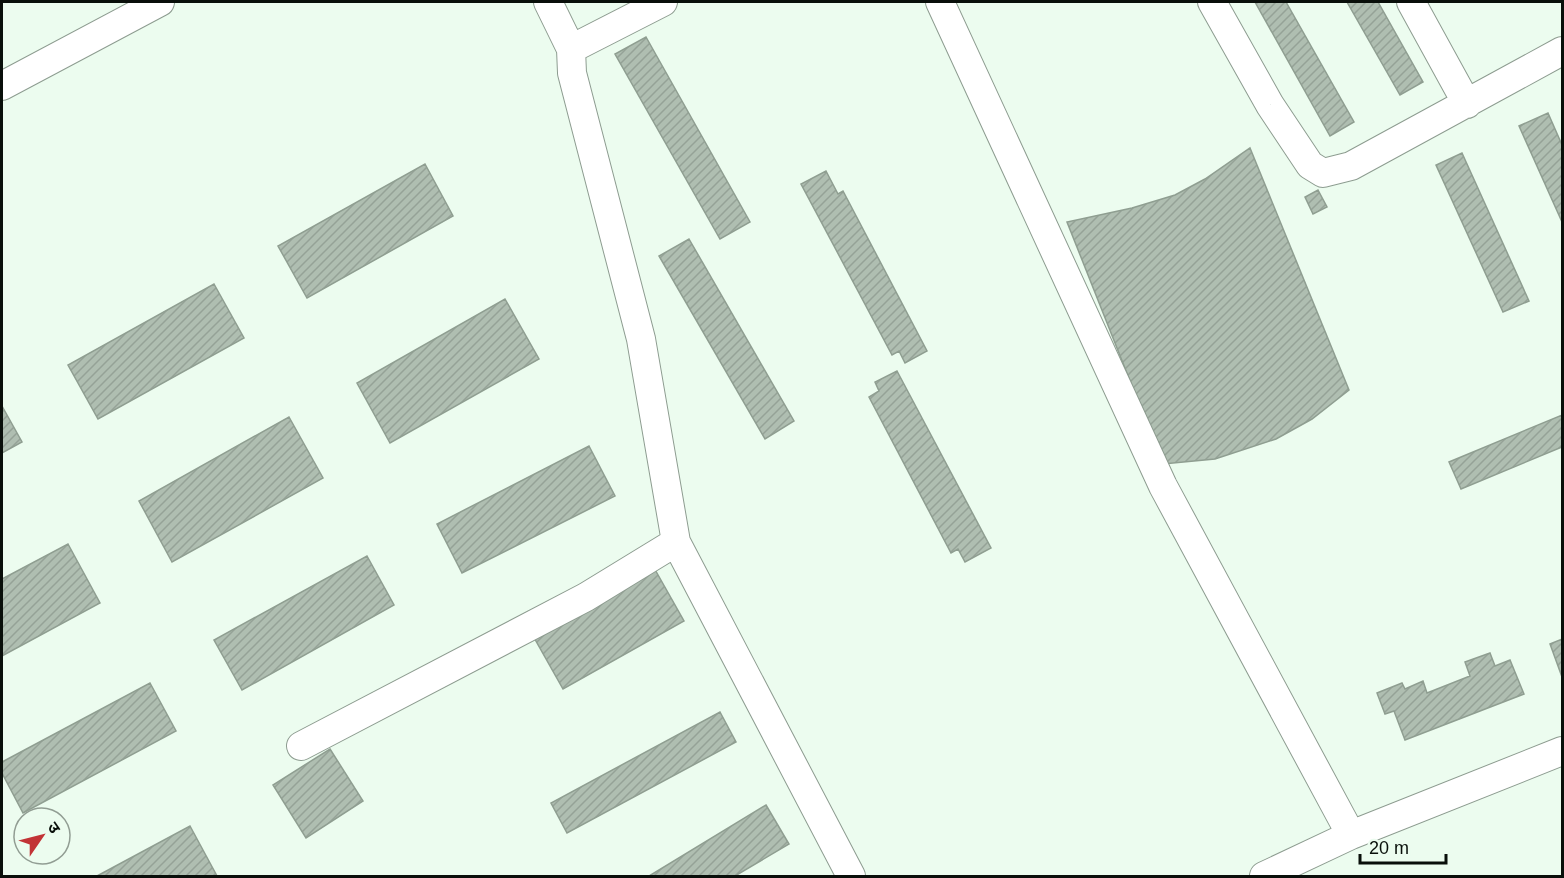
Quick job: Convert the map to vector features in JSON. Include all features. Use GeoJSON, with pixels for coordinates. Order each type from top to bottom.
{"type":"FeatureCollection","features":[{"type":"Feature","properties":{"kind":"street"},"geometry":{"type":"LineString","coordinates":[[2,86],[160,2]]}},
{"type":"Feature","properties":{"kind":"street"},"geometry":{"type":"LineString","coordinates":[[548,2],[571,49],[572,73],[641,339],[676,542],[851,876]]}},
{"type":"Feature","properties":{"kind":"street"},"geometry":{"type":"LineString","coordinates":[[571,49],[663,2]]}},
{"type":"Feature","properties":{"kind":"street"},"geometry":{"type":"LineString","coordinates":[[939,2],[1163,486],[1351,835]]}},
{"type":"Feature","properties":{"kind":"street"},"geometry":{"type":"LineString","coordinates":[[1212,2],[1270,105],[1310,165],[1323,173],[1351,166],[1563,51]]}},
{"type":"Feature","properties":{"kind":"street"},"geometry":{"type":"LineString","coordinates":[[1411,2],[1467,104]]}},
{"type":"Feature","properties":{"kind":"street"},"geometry":{"type":"LineString","coordinates":[[301,746],[586,597],[676,542]]}},
{"type":"Feature","properties":{"kind":"street"},"geometry":{"type":"LineString","coordinates":[[1264,876],[1306,868],[1351,835],[1563,752]]}},
{"type":"Feature","properties":{"kind":"building"},"geometry":{"type":"Polygon","coordinates":[[[1255,2],[1286,2],[1354,122],[1330,136],[1255,2]]]}},
{"type":"Feature","properties":{"kind":"building"},"geometry":{"type":"Polygon","coordinates":[[[1347,2],[1378,2],[1423,82],[1400,95],[1347,2]]]}},
{"type":"Feature","properties":{"kind":"building"},"geometry":{"type":"Polygon","coordinates":[[[646,37],[750,222],[720,239],[615,54],[646,37]]]}},
{"type":"Feature","properties":{"kind":"building"},"geometry":{"type":"Polygon","coordinates":[[[1548,113],[1562,145],[1562,222],[1519,126],[1548,113]]]}},
{"type":"Feature","properties":{"kind":"building"},"geometry":{"type":"Polygon","coordinates":[[[1250,148],[1349,390],[1312,419],[1276,439],[1215,459],[1163,464],[1067,222],[1132,208],[1175,195],[1205,179],[1250,148]]]}},
{"type":"Feature","properties":{"kind":"building"},"geometry":{"type":"Polygon","coordinates":[[[1462,153],[1529,301],[1503,312],[1436,165],[1462,153]]]}},
{"type":"Feature","properties":{"kind":"building"},"geometry":{"type":"Polygon","coordinates":[[[425,164],[453,216],[307,298],[278,246],[425,164]]]}},
{"type":"Feature","properties":{"kind":"building"},"geometry":{"type":"Polygon","coordinates":[[[826,171],[838,194],[843,191],[927,351],[905,363],[899,351],[892,355],[801,184],[826,171]]]}},
{"type":"Feature","properties":{"kind":"building"},"geometry":{"type":"Polygon","coordinates":[[[1318,190],[1327,207],[1313,214],[1305,197],[1318,190]]]}},
{"type":"Feature","properties":{"kind":"building"},"geometry":{"type":"Polygon","coordinates":[[[689,239],[794,421],[765,439],[659,256],[689,239]]]}},
{"type":"Feature","properties":{"kind":"building"},"geometry":{"type":"Polygon","coordinates":[[[214,284],[244,338],[98,419],[68,365],[214,284]]]}},
{"type":"Feature","properties":{"kind":"building"},"geometry":{"type":"Polygon","coordinates":[[[505,299],[539,359],[390,443],[357,383],[505,299]]]}},
{"type":"Feature","properties":{"kind":"building"},"geometry":{"type":"Polygon","coordinates":[[[897,371],[991,548],[965,562],[958,549],[951,553],[869,397],[879,391],[875,382],[897,371]]]}},
{"type":"Feature","properties":{"kind":"building"},"geometry":{"type":"Polygon","coordinates":[[[2,406],[22,442],[2,453],[2,406]]]}},
{"type":"Feature","properties":{"kind":"building"},"geometry":{"type":"Polygon","coordinates":[[[1562,415],[1562,447],[1461,489],[1449,462],[1562,415]]]}},
{"type":"Feature","properties":{"kind":"building"},"geometry":{"type":"Polygon","coordinates":[[[289,417],[323,478],[172,562],[139,501],[289,417]]]}},
{"type":"Feature","properties":{"kind":"building"},"geometry":{"type":"Polygon","coordinates":[[[589,446],[615,496],[462,573],[437,524],[589,446]]]}},
{"type":"Feature","properties":{"kind":"building"},"geometry":{"type":"Polygon","coordinates":[[[68,544],[100,603],[2,656],[2,579],[68,544]]]}},
{"type":"Feature","properties":{"kind":"building"},"geometry":{"type":"Polygon","coordinates":[[[367,556],[394,605],[242,690],[214,640],[367,556]]]}},
{"type":"Feature","properties":{"kind":"building"},"geometry":{"type":"Polygon","coordinates":[[[653,566],[684,621],[563,689],[532,634],[653,566]]]}},
{"type":"Feature","properties":{"kind":"building"},"geometry":{"type":"Polygon","coordinates":[[[1562,639],[1562,677],[1550,644],[1562,639]]]}},
{"type":"Feature","properties":{"kind":"building"},"geometry":{"type":"Polygon","coordinates":[[[1490,653],[1495,666],[1510,660],[1524,694],[1405,740],[1394,711],[1385,714],[1377,693],[1402,683],[1405,689],[1423,681],[1427,693],[1470,676],[1465,662],[1490,653]]]}},
{"type":"Feature","properties":{"kind":"building"},"geometry":{"type":"Polygon","coordinates":[[[150,683],[176,731],[36,806],[19,806],[2,773],[2,762],[150,683]]]}},
{"type":"Feature","properties":{"kind":"building"},"geometry":{"type":"Polygon","coordinates":[[[720,712],[736,742],[567,833],[551,803],[720,712]]]}},
{"type":"Feature","properties":{"kind":"building"},"geometry":{"type":"Polygon","coordinates":[[[330,749],[363,801],[306,838],[273,785],[330,749]]]}},
{"type":"Feature","properties":{"kind":"building"},"geometry":{"type":"Polygon","coordinates":[[[766,805],[789,844],[735,876],[649,876],[766,805]]]}},
{"type":"Feature","properties":{"kind":"building"},"geometry":{"type":"Polygon","coordinates":[[[190,826],[217,876],[97,876],[190,826]]]}}]}
